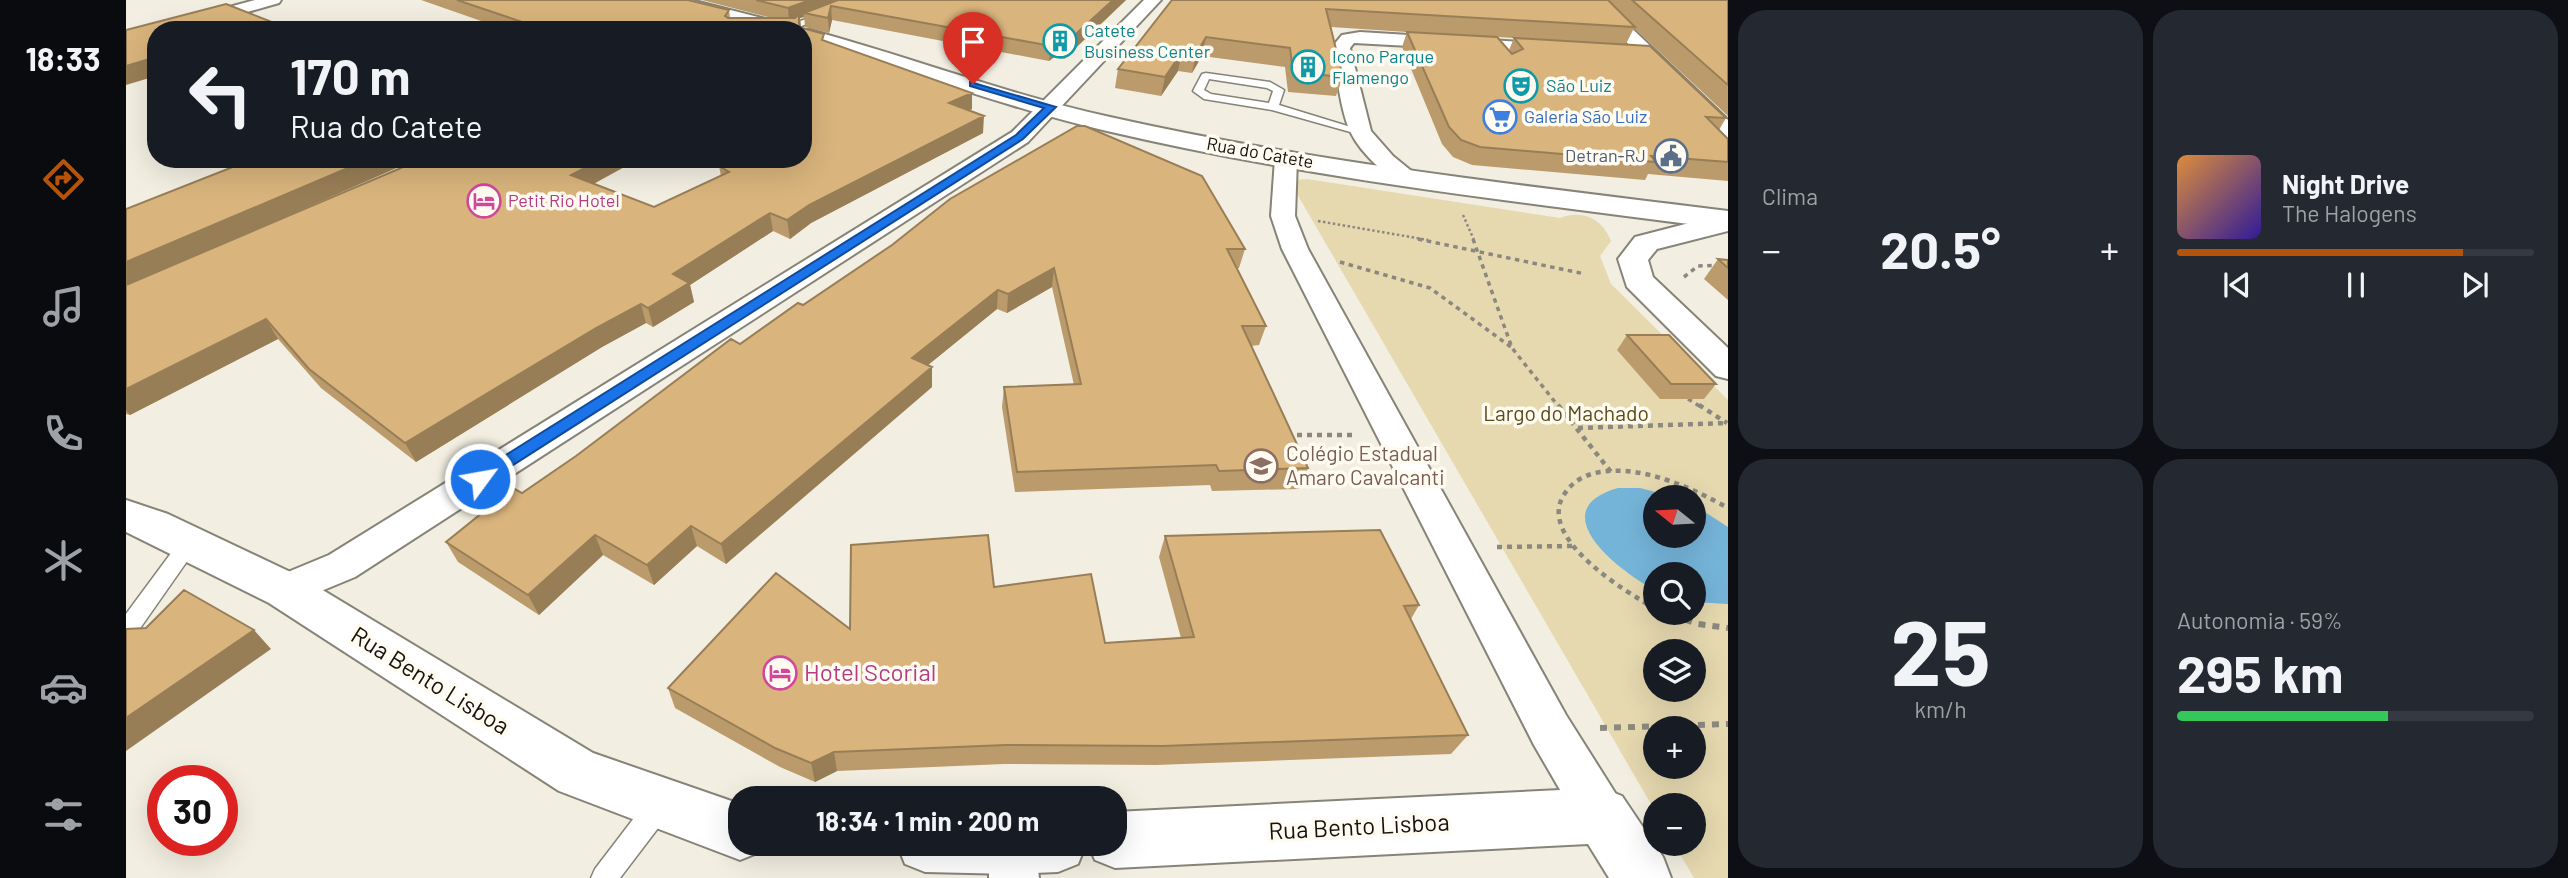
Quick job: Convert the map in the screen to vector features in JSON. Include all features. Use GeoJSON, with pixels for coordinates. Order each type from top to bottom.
{"type":"FeatureCollection","features":[{"type":"Feature","properties":{"kind":"main road"},"geometry":{"type":"LineString","coordinates":[[669,0],[752,21]]}},
{"type":"Feature","properties":{"kind":"main road","name":"Rua do Catete"},"geometry":{"type":"LineString","coordinates":[[812,37],[1106,124],[1286,159],[1728,221]]}},
{"type":"Feature","properties":{"kind":"main road"},"geometry":{"type":"LineString","coordinates":[[1728,221],[1646,243],[1633,259],[1638,280],[1728,368]]}},
{"type":"Feature","properties":{"kind":"main road","name":"Rua Bento Lisboa"},"geometry":{"type":"LineString","coordinates":[[126,516],[190,542],[285,590],[578,773],[728,828]]}},
{"type":"Feature","properties":{"kind":"main road"},"geometry":{"type":"LineString","coordinates":[[1602,816],[1642,878]]}},
{"type":"Feature","properties":{"kind":"main road","name":"Rua Bento Lisboa"},"geometry":{"type":"LineString","coordinates":[[1127,839],[1602,816]]}},
{"type":"Feature","properties":{"kind":"street"},"geometry":{"type":"LineString","coordinates":[[197,21],[273,0]]}},
{"type":"Feature","properties":{"kind":"street"},"geometry":{"type":"LineString","coordinates":[[285,590],[342,566],[1008,144],[1051,107],[1153,0]]}},
{"type":"Feature","properties":{"kind":"street"},"geometry":{"type":"LineString","coordinates":[[1593,0],[1728,132]]}},
{"type":"Feature","properties":{"kind":"street"},"geometry":{"type":"LineString","coordinates":[[1408,178],[1385,161],[1361,132],[1341,47],[1348,39],[1360,37],[1497,50],[1575,50]]}},
{"type":"Feature","properties":{"kind":"street"},"geometry":{"type":"LineString","coordinates":[[1616,52],[1646,54]]}},
{"type":"Feature","properties":{"kind":"street"},"geometry":{"type":"LineString","coordinates":[[1286,159],[1283,216],[1295,249],[1550,730],[1602,816]]}},
{"type":"Feature","properties":{"kind":"lane"},"geometry":{"type":"LineString","coordinates":[[800,21],[865,0]]}},
{"type":"Feature","properties":{"kind":"lane"},"geometry":{"type":"LineString","coordinates":[[1273,107],[1279,90],[1270,85],[1206,76],[1198,91],[1208,97],[1273,107],[1361,132]]}},
{"type":"Feature","properties":{"kind":"lane"},"geometry":{"type":"LineString","coordinates":[[126,631],[190,542]]}},
{"type":"Feature","properties":{"kind":"lane"},"geometry":{"type":"LineString","coordinates":[[604,878],[662,803]]}},
{"type":"Feature","properties":{"kind":"path"},"geometry":{"type":"LineString","coordinates":[[1448,183],[1478,250],[1512,348]]}},
{"type":"Feature","properties":{"kind":"path"},"geometry":{"type":"LineString","coordinates":[[1283,216],[1478,250],[1585,274]]}},
{"type":"Feature","properties":{"kind":"path"},"geometry":{"type":"LineString","coordinates":[[1295,249],[1430,288],[1512,348],[1611,472]]}},
{"type":"Feature","properties":{"kind":"path"},"geometry":{"type":"LineString","coordinates":[[1679,282],[1698,266],[1728,265]]}},
{"type":"Feature","properties":{"kind":"path"},"geometry":{"type":"LineString","coordinates":[[1578,428],[1728,423],[1688,399]]}},
{"type":"Feature","properties":{"kind":"path"},"geometry":{"type":"LineString","coordinates":[[1276,435],[1331,436]]}},
{"type":"Feature","properties":{"kind":"path"},"geometry":{"type":"LineString","coordinates":[[1643,601],[1605,578],[1573,546],[1562,523],[1559,503],[1567,487],[1583,477],[1611,472],[1638,473],[1673,481],[1728,508]]}},
{"type":"Feature","properties":{"kind":"path"},"geometry":{"type":"LineString","coordinates":[[1452,548],[1573,546]]}},
{"type":"Feature","properties":{"kind":"path"},"geometry":{"type":"LineString","coordinates":[[1706,625],[1728,628]]}},
{"type":"Feature","properties":{"kind":"path"},"geometry":{"type":"LineString","coordinates":[[1550,730],[1728,724]]}},
{"type":"Feature","properties":{"kind":"green space","name":"Largo do Machado"},"geometry":{"type":"Polygon","coordinates":[[[1307,179],[1560,218],[1576,215],[1591,218],[1603,227],[1611,241],[1600,256],[1611,284],[1728,400],[1728,878],[1694,878],[1681,856],[1706,856],[1706,793],[1645,793],[1293,187],[1296,180],[1307,179]]]}},
{"type":"Feature","properties":{"kind":"water"},"geometry":{"type":"Polygon","coordinates":[[[1618,488],[1643,489],[1643,548],[1706,548],[1706,513],[1728,527],[1728,604],[1706,603],[1706,562],[1643,562],[1643,583],[1623,570],[1607,556],[1586,525],[1586,511],[1596,498],[1618,488]]]}},
{"type":"Feature","properties":{"kind":"building"},"geometry":{"type":"Polygon","coordinates":[[[457,0],[688,0],[729,10],[725,16],[728,18],[795,18],[799,14],[799,21],[519,21],[457,0]]]}},
{"type":"Feature","properties":{"kind":"building"},"geometry":{"type":"Polygon","coordinates":[[[756,0],[810,0],[788,8],[756,0]]]}},
{"type":"Feature","properties":{"kind":"building"},"geometry":{"type":"Polygon","coordinates":[[[838,0],[1113,0],[1066,43],[1056,42],[1051,46],[831,6],[828,18],[804,13],[838,0]]]}},
{"type":"Feature","properties":{"kind":"building"},"geometry":{"type":"Polygon","coordinates":[[[1172,0],[1608,0],[1635,27],[1326,9],[1343,77],[1293,72],[1290,48],[1206,37],[1196,54],[1182,52],[1165,77],[1118,69],[1172,0]]]}},
{"type":"Feature","properties":{"kind":"building"},"geometry":{"type":"Polygon","coordinates":[[[1632,0],[1728,0],[1728,85],[1632,0]]]}},
{"type":"Feature","properties":{"kind":"building"},"geometry":{"type":"Polygon","coordinates":[[[226,4],[269,21],[161,21],[226,4]]]}},
{"type":"Feature","properties":{"kind":"building"},"geometry":{"type":"Polygon","coordinates":[[[147,25],[147,60],[126,66],[126,30],[147,25]]]}},
{"type":"Feature","properties":{"kind":"building"},"geometry":{"type":"Polygon","coordinates":[[[812,31],[824,34],[822,40],[972,93],[949,103],[984,116],[809,205],[787,220],[770,213],[673,274],[689,283],[648,308],[641,304],[596,328],[405,443],[309,369],[266,319],[126,389],[126,285],[401,168],[585,168],[571,175],[654,207],[729,172],[722,168],[812,168],[812,31]]]}},
{"type":"Feature","properties":{"kind":"building"},"geometry":{"type":"Polygon","coordinates":[[[1407,32],[1497,37],[1512,54],[1523,49],[1514,38],[1650,46],[1726,118],[1706,117],[1728,139],[1728,162],[1651,156],[1656,162],[1480,147],[1461,140],[1449,127],[1407,32]]]}},
{"type":"Feature","properties":{"kind":"building"},"geometry":{"type":"Polygon","coordinates":[[[1077,126],[1085,126],[1202,176],[1245,249],[1227,249],[1266,326],[1242,326],[1308,468],[1219,471],[1216,465],[1017,472],[1004,387],[1081,384],[1054,268],[1008,294],[998,290],[912,358],[932,367],[721,544],[691,526],[647,565],[595,535],[528,595],[446,542],[513,488],[522,493],[576,456],[731,339],[740,344],[798,303],[803,305],[892,245],[950,199],[1077,126]]]}},
{"type":"Feature","properties":{"kind":"building"},"geometry":{"type":"Polygon","coordinates":[[[230,168],[348,168],[126,262],[126,209],[230,168]]]}},
{"type":"Feature","properties":{"kind":"building"},"geometry":{"type":"Polygon","coordinates":[[[1718,259],[1728,260],[1728,268],[1718,259]]]}},
{"type":"Feature","properties":{"kind":"building"},"geometry":{"type":"Polygon","coordinates":[[[1627,335],[1669,335],[1716,384],[1671,384],[1627,335]]]}},
{"type":"Feature","properties":{"kind":"building"},"geometry":{"type":"Polygon","coordinates":[[[1380,530],[1419,605],[1404,606],[1468,735],[1163,746],[1006,745],[834,752],[811,763],[775,748],[668,688],[776,573],[850,629],[851,545],[988,535],[994,587],[1091,574],[1105,643],[1194,637],[1165,536],[1380,530]]]}},
{"type":"Feature","properties":{"kind":"building"},"geometry":{"type":"Polygon","coordinates":[[[184,590],[254,630],[126,718],[126,629],[146,628],[184,590]]]}},
{"type":"Feature","properties":{"kind":"place","name":"Catete Business Center"},"geometry":{"type":"Point","coordinates":[1060,41]}},
{"type":"Feature","properties":{"kind":"place","name":"Icono Parque Flamengo"},"geometry":{"type":"Point","coordinates":[1308,67]}},
{"type":"Feature","properties":{"kind":"place","name":"São Luiz"},"geometry":{"type":"Point","coordinates":[1521,86]}},
{"type":"Feature","properties":{"kind":"place","name":"Galeria São Luiz"},"geometry":{"type":"Point","coordinates":[1500,117]}},
{"type":"Feature","properties":{"kind":"place","name":"Detran-RJ"},"geometry":{"type":"Point","coordinates":[1671,156]}},
{"type":"Feature","properties":{"kind":"place","name":"Petit Rio Hotel"},"geometry":{"type":"Point","coordinates":[484,201]}},
{"type":"Feature","properties":{"kind":"place","name":"Colégio Estadual Amaro Cavalcanti"},"geometry":{"type":"Point","coordinates":[1261,466]}},
{"type":"Feature","properties":{"kind":"place","name":"Hotel Scorial"},"geometry":{"type":"Point","coordinates":[780,673]}},
{"type":"Feature","properties":{"kind":"route"},"geometry":{"type":"LineString","coordinates":[[480,479],[1020,137],[1051,107],[973,84]]}}]}
